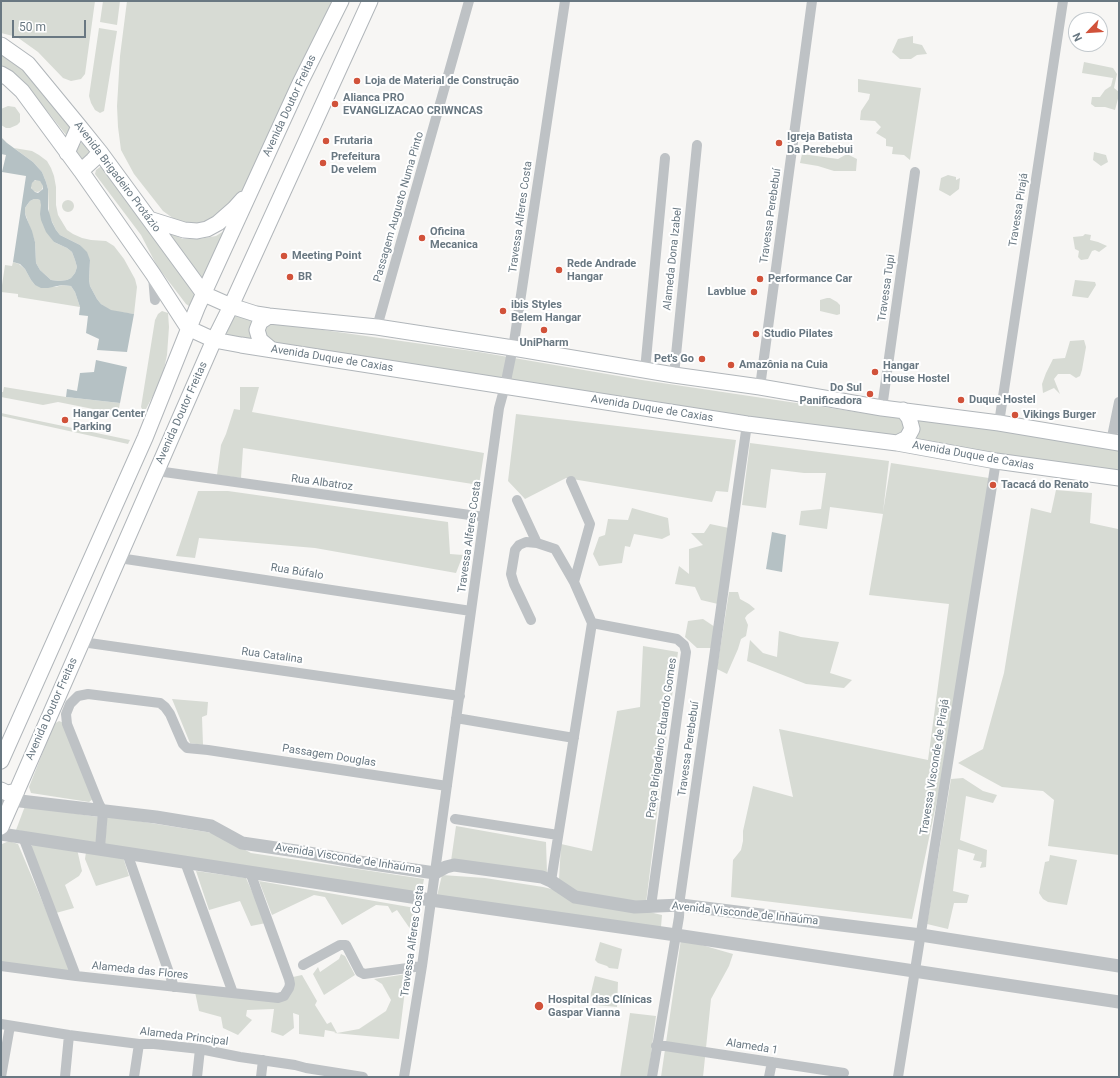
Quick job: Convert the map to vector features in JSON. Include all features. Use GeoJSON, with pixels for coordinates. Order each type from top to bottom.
{"type":"FeatureCollection","features":[{"type":"Feature","properties":{"kind":"main road","name":"Avenida Doutor Freitas"},"geometry":{"type":"LineString","coordinates":[[1,761],[144,438],[188,328],[300,83],[341,1]]}},
{"type":"Feature","properties":{"kind":"main road","name":"Avenida Doutor Freitas"},"geometry":{"type":"LineString","coordinates":[[1,827],[7,816],[10,796],[82,642],[214,340],[231,306],[370,1]]}},
{"type":"Feature","properties":{"kind":"main road","name":"Avenida Brigadeiro Protázio"},"geometry":{"type":"LineString","coordinates":[[1,45],[28,64],[80,126],[204,294],[231,306]]}},
{"type":"Feature","properties":{"kind":"main road"},"geometry":{"type":"LineString","coordinates":[[1,74],[8,78],[22,91],[81,171],[188,328]]}},
{"type":"Feature","properties":{"kind":"main road"},"geometry":{"type":"LineString","coordinates":[[67,152],[80,126]]}},
{"type":"Feature","properties":{"kind":"main road"},"geometry":{"type":"LineString","coordinates":[[81,171],[100,152]]}},
{"type":"Feature","properties":{"kind":"main road"},"geometry":{"type":"LineString","coordinates":[[149,219],[184,230],[197,231],[207,229],[218,224],[234,209],[253,187]]}},
{"type":"Feature","properties":{"kind":"main road"},"geometry":{"type":"LineString","coordinates":[[231,306],[256,314],[377,327],[674,375],[760,387],[882,408],[999,423],[1115,442]]}},
{"type":"Feature","properties":{"kind":"main road"},"geometry":{"type":"LineString","coordinates":[[269,316],[260,322],[257,330],[260,340],[272,350]]}},
{"type":"Feature","properties":{"kind":"main road","name":"Avenida Duque de Caxias"},"geometry":{"type":"LineString","coordinates":[[188,328],[214,340],[272,350],[747,424],[897,443],[996,461],[1119,478]]}},
{"type":"Feature","properties":{"kind":"main road"},"geometry":{"type":"LineString","coordinates":[[897,443],[907,438],[912,429],[909,418],[903,410]]}},
{"type":"Feature","properties":{"kind":"main road"},"geometry":{"type":"LineString","coordinates":[[1,790],[8,793],[10,796]]}},
{"type":"Feature","properties":{"kind":"street","name":"Passagem Augusto Numa Pinto"},"geometry":{"type":"LineString","coordinates":[[377,327],[469,1]]}},
{"type":"Feature","properties":{"kind":"street","name":"Travessa Alferes Costa"},"geometry":{"type":"LineString","coordinates":[[404,1077],[422,966],[499,408],[513,348],[565,1]]}},
{"type":"Feature","properties":{"kind":"street","name":"Travessa Perebebuí"},"geometry":{"type":"LineString","coordinates":[[760,387],[812,1]]}},
{"type":"Feature","properties":{"kind":"street","name":"Travessa Pirajá"},"geometry":{"type":"LineString","coordinates":[[999,423],[1063,1]]}},
{"type":"Feature","properties":{"kind":"street","name":"Alameda Dona Izabel"},"geometry":{"type":"LineString","coordinates":[[674,375],[697,145]]}},
{"type":"Feature","properties":{"kind":"street"},"geometry":{"type":"LineString","coordinates":[[645,370],[665,158]]}},
{"type":"Feature","properties":{"kind":"street","name":"Travessa Tupi"},"geometry":{"type":"LineString","coordinates":[[882,408],[915,172]]}},
{"type":"Feature","properties":{"kind":"street"},"geometry":{"type":"LineString","coordinates":[[152,274],[155,300]]}},
{"type":"Feature","properties":{"kind":"street"},"geometry":{"type":"LineString","coordinates":[[1115,442],[1119,402]]}},
{"type":"Feature","properties":{"kind":"street","name":"Travessa Perebebuí"},"geometry":{"type":"LineString","coordinates":[[652,1077],[656,1046],[676,935],[747,424]]}},
{"type":"Feature","properties":{"kind":"street","name":"Travessa Visconde de Pirajá"},"geometry":{"type":"LineString","coordinates":[[898,1077],[996,461]]}},
{"type":"Feature","properties":{"kind":"street","name":"Rua Albatroz"},"geometry":{"type":"LineString","coordinates":[[157,471],[484,517]]}},
{"type":"Feature","properties":{"kind":"street"},"geometry":{"type":"LineString","coordinates":[[570,480],[590,524],[574,582]]}},
{"type":"Feature","properties":{"kind":"street"},"geometry":{"type":"LineString","coordinates":[[516,500],[537,542]]}},
{"type":"Feature","properties":{"kind":"street"},"geometry":{"type":"LineString","coordinates":[[530,620],[511,574],[515,550],[526,542],[537,542],[555,549],[574,582],[592,624],[551,881]]}},
{"type":"Feature","properties":{"kind":"street","name":"Rua Búfalo"},"geometry":{"type":"LineString","coordinates":[[119,558],[471,611]]}},
{"type":"Feature","properties":{"kind":"street","name":"Praça Brigadeiro Eduardo Gomes"},"geometry":{"type":"LineString","coordinates":[[592,624],[677,639],[684,645],[686,652],[651,906]]}},
{"type":"Feature","properties":{"kind":"street","name":"Rua Catalina"},"geometry":{"type":"LineString","coordinates":[[82,642],[460,696]]}},
{"type":"Feature","properties":{"kind":"street","name":"Passagem Douglas"},"geometry":{"type":"LineString","coordinates":[[103,811],[67,724],[66,714],[70,704],[78,696],[88,694],[160,704],[165,707],[170,714],[183,744],[190,749],[208,750],[447,786]]}},
{"type":"Feature","properties":{"kind":"street"},"geometry":{"type":"LineString","coordinates":[[456,718],[574,738]]}},
{"type":"Feature","properties":{"kind":"street","name":"Avenida Visconde de Inhaúma"},"geometry":{"type":"LineString","coordinates":[[10,796],[211,826],[242,842],[359,862],[435,873],[446,867],[454,865],[542,877],[551,881],[575,897],[635,907],[680,905],[921,935],[1119,966]]}},
{"type":"Feature","properties":{"kind":"street"},"geometry":{"type":"LineString","coordinates":[[100,849],[103,811]]}},
{"type":"Feature","properties":{"kind":"street"},"geometry":{"type":"LineString","coordinates":[[455,819],[558,835]]}},
{"type":"Feature","properties":{"kind":"street"},"geometry":{"type":"LineString","coordinates":[[1,834],[431,900],[676,935],[1119,1002]]}},
{"type":"Feature","properties":{"kind":"street"},"geometry":{"type":"LineString","coordinates":[[22,837],[76,976]]}},
{"type":"Feature","properties":{"kind":"street"},"geometry":{"type":"LineString","coordinates":[[127,853],[174,986]]}},
{"type":"Feature","properties":{"kind":"street"},"geometry":{"type":"LineString","coordinates":[[185,862],[234,993]]}},
{"type":"Feature","properties":{"kind":"street","name":"Alameda das Flores"},"geometry":{"type":"LineString","coordinates":[[1,966],[76,976],[278,998],[284,996],[290,984],[289,979],[250,872]]}},
{"type":"Feature","properties":{"kind":"street"},"geometry":{"type":"LineString","coordinates":[[303,965],[340,945],[346,945],[360,972],[364,974],[422,966]]}},
{"type":"Feature","properties":{"kind":"street"},"geometry":{"type":"LineString","coordinates":[[1,1077],[6,1025]]}},
{"type":"Feature","properties":{"kind":"street","name":"Alameda Principal"},"geometry":{"type":"LineString","coordinates":[[6,1025],[139,1044],[154,1044],[200,1049],[295,1065],[330,1074],[363,1077]]}},
{"type":"Feature","properties":{"kind":"street"},"geometry":{"type":"LineString","coordinates":[[65,1077],[69,1035]]}},
{"type":"Feature","properties":{"kind":"street"},"geometry":{"type":"LineString","coordinates":[[134,1077],[139,1044]]}},
{"type":"Feature","properties":{"kind":"street","name":"Alameda 1"},"geometry":{"type":"LineString","coordinates":[[656,1046],[665,1046],[844,1073]]}},
{"type":"Feature","properties":{"kind":"street"},"geometry":{"type":"LineString","coordinates":[[197,1077],[200,1049]]}},
{"type":"Feature","properties":{"kind":"street"},"geometry":{"type":"LineString","coordinates":[[261,1077],[263,1060]]}},
{"type":"Feature","properties":{"kind":"street"},"geometry":{"type":"LineString","coordinates":[[769,1077],[772,1062]]}},
{"type":"Feature","properties":{"kind":"shaded area"},"geometry":{"type":"Polygon","coordinates":[[[1,1],[95,1],[85,74],[81,79],[71,81],[63,78],[38,52],[17,37],[1,33],[1,1]]]}},
{"type":"Feature","properties":{"kind":"shaded area"},"geometry":{"type":"Polygon","coordinates":[[[103,1],[120,1],[117,25],[100,22],[103,1]]]}},
{"type":"Feature","properties":{"kind":"shaded area"},"geometry":{"type":"Polygon","coordinates":[[[127,1],[335,1],[249,184],[215,222],[204,224],[181,224],[163,211],[134,174],[121,150],[117,106],[120,56],[127,1]]]}},
{"type":"Feature","properties":{"kind":"shaded area"},"geometry":{"type":"Polygon","coordinates":[[[99,28],[117,31],[104,111],[100,113],[95,110],[89,96],[99,28]]]}},
{"type":"Feature","properties":{"kind":"shaded area"},"geometry":{"type":"Polygon","coordinates":[[[913,36],[913,43],[922,45],[927,54],[917,55],[911,59],[900,59],[892,52],[898,39],[913,36]]]}},
{"type":"Feature","properties":{"kind":"shaded area"},"geometry":{"type":"Polygon","coordinates":[[[1,52],[21,64],[73,128],[66,135],[23,82],[1,68],[1,52]]]}},
{"type":"Feature","properties":{"kind":"shaded area"},"geometry":{"type":"Polygon","coordinates":[[[1084,62],[1113,68],[1117,74],[1114,88],[1119,92],[1119,95],[1115,110],[1105,107],[1095,107],[1091,104],[1092,97],[1100,97],[1105,90],[1111,86],[1113,78],[1082,73],[1084,62]]]}},
{"type":"Feature","properties":{"kind":"shaded area"},"geometry":{"type":"Polygon","coordinates":[[[858,79],[921,88],[910,160],[904,155],[892,154],[893,147],[886,146],[886,139],[876,133],[881,127],[875,121],[860,120],[861,111],[869,99],[870,94],[858,92],[858,79]]]}},
{"type":"Feature","properties":{"kind":"shaded area"},"geometry":{"type":"Polygon","coordinates":[[[8,106],[15,107],[20,114],[20,122],[10,128],[6,128],[1,125],[1,109],[8,106]]]}},
{"type":"Feature","properties":{"kind":"shaded area"},"geometry":{"type":"Polygon","coordinates":[[[1,137],[33,162],[42,172],[48,189],[48,209],[52,222],[60,235],[80,245],[87,252],[90,260],[90,286],[97,299],[101,304],[111,310],[134,314],[127,352],[97,350],[99,339],[86,333],[88,316],[79,315],[80,307],[75,292],[71,286],[62,285],[41,288],[35,285],[20,264],[13,262],[26,176],[2,172],[6,155],[1,154],[1,137]],[[35,180],[32,183],[31,188],[38,193],[43,189],[43,186],[40,181],[35,180]],[[34,199],[30,201],[25,208],[25,213],[35,242],[36,263],[40,270],[51,280],[67,280],[75,273],[77,267],[72,252],[54,242],[46,232],[41,220],[40,200],[34,199]]]}},
{"type":"Feature","properties":{"kind":"shaded area"},"geometry":{"type":"Polygon","coordinates":[[[83,141],[93,153],[84,161],[75,150],[83,141]]]}},
{"type":"Feature","properties":{"kind":"shaded area"},"geometry":{"type":"Polygon","coordinates":[[[14,148],[32,151],[47,161],[54,176],[58,215],[67,230],[82,238],[106,241],[114,246],[124,259],[135,279],[137,287],[134,314],[111,311],[97,299],[90,286],[90,260],[80,245],[60,235],[49,215],[48,189],[42,172],[33,162],[14,148]]]}},
{"type":"Feature","properties":{"kind":"shaded area"},"geometry":{"type":"Polygon","coordinates":[[[1094,152],[1106,155],[1108,162],[1101,166],[1093,160],[1094,152]]]}},
{"type":"Feature","properties":{"kind":"shaded area"},"geometry":{"type":"Polygon","coordinates":[[[802,154],[838,159],[847,154],[857,159],[856,171],[834,171],[818,166],[800,163],[802,154]]]}},
{"type":"Feature","properties":{"kind":"shaded area"},"geometry":{"type":"Polygon","coordinates":[[[103,167],[200,296],[192,308],[186,304],[157,266],[141,235],[95,174],[96,170],[103,167]]]}},
{"type":"Feature","properties":{"kind":"shaded area"},"geometry":{"type":"Polygon","coordinates":[[[948,175],[956,177],[956,180],[960,178],[959,189],[950,196],[939,190],[941,178],[948,175]]]}},
{"type":"Feature","properties":{"kind":"shaded area"},"geometry":{"type":"Polygon","coordinates":[[[35,180],[39,180],[43,186],[39,192],[35,192],[31,188],[31,184],[35,180]]]}},
{"type":"Feature","properties":{"kind":"shaded area"},"geometry":{"type":"Polygon","coordinates":[[[34,199],[40,200],[42,205],[41,208],[54,242],[72,252],[77,267],[75,273],[67,280],[51,280],[40,270],[36,263],[35,242],[25,213],[25,208],[30,201],[34,199]]]}},
{"type":"Feature","properties":{"kind":"shaded area"},"geometry":{"type":"Polygon","coordinates":[[[66,200],[70,200],[74,206],[70,212],[66,212],[62,208],[62,204],[66,200]]]}},
{"type":"Feature","properties":{"kind":"shaded area"},"geometry":{"type":"Polygon","coordinates":[[[233,225],[204,290],[163,230],[183,239],[199,239],[216,236],[233,225]]]}},
{"type":"Feature","properties":{"kind":"shaded area"},"geometry":{"type":"Polygon","coordinates":[[[1085,234],[1091,235],[1090,240],[1107,246],[1099,252],[1095,250],[1092,251],[1088,259],[1081,260],[1078,257],[1079,251],[1075,249],[1073,237],[1083,236],[1085,234]]]}},
{"type":"Feature","properties":{"kind":"shaded area"},"geometry":{"type":"Polygon","coordinates":[[[13,262],[19,264],[25,269],[35,285],[56,287],[62,285],[71,286],[75,292],[80,307],[18,297],[18,294],[1,292],[5,265],[12,266],[13,262]]]}},
{"type":"Feature","properties":{"kind":"shaded area"},"geometry":{"type":"Polygon","coordinates":[[[1075,280],[1095,282],[1096,285],[1088,298],[1072,296],[1075,280]]]}},
{"type":"Feature","properties":{"kind":"shaded area"},"geometry":{"type":"Polygon","coordinates":[[[830,298],[840,305],[840,314],[837,315],[820,311],[820,300],[830,298]]]}},
{"type":"Feature","properties":{"kind":"shaded area"},"geometry":{"type":"Polygon","coordinates":[[[233,309],[264,317],[257,341],[218,338],[233,309]]]}},
{"type":"Feature","properties":{"kind":"shaded area"},"geometry":{"type":"Polygon","coordinates":[[[162,311],[168,313],[169,327],[167,355],[164,369],[156,390],[146,409],[144,410],[141,407],[155,320],[158,314],[162,311]]]}},
{"type":"Feature","properties":{"kind":"shaded area"},"geometry":{"type":"Polygon","coordinates":[[[265,323],[479,352],[642,380],[904,419],[905,433],[896,438],[720,416],[272,346],[263,338],[265,323]]]}},
{"type":"Feature","properties":{"kind":"shaded area"},"geometry":{"type":"Polygon","coordinates":[[[1084,340],[1086,347],[1080,376],[1076,378],[1070,374],[1058,374],[1054,379],[1060,394],[1054,388],[1043,393],[1042,384],[1053,359],[1065,358],[1070,341],[1084,340]]]}},
{"type":"Feature","properties":{"kind":"shaded area"},"geometry":{"type":"Polygon","coordinates":[[[96,360],[127,367],[120,403],[66,397],[67,389],[77,391],[80,373],[94,372],[96,360]]]}},
{"type":"Feature","properties":{"kind":"shaded area"},"geometry":{"type":"Polygon","coordinates":[[[4,387],[66,397],[120,403],[117,411],[113,413],[58,402],[43,405],[1,397],[1,392],[3,392],[4,387]]]}},
{"type":"Feature","properties":{"kind":"shaded area"},"geometry":{"type":"Polygon","coordinates":[[[240,387],[259,387],[252,412],[484,453],[479,485],[243,448],[241,478],[217,475],[221,445],[234,409],[240,410],[240,387]]]}},
{"type":"Feature","properties":{"kind":"shaded area"},"geometry":{"type":"Polygon","coordinates":[[[1,413],[130,440],[128,444],[1,416],[1,413]]]}},
{"type":"Feature","properties":{"kind":"shaded area"},"geometry":{"type":"Polygon","coordinates":[[[516,414],[736,440],[728,492],[716,491],[712,502],[566,478],[525,499],[508,481],[516,414]]]}},
{"type":"Feature","properties":{"kind":"shaded area"},"geometry":{"type":"Polygon","coordinates":[[[912,415],[1119,449],[1119,474],[909,440],[912,415]]]}},
{"type":"Feature","properties":{"kind":"shaded area"},"geometry":{"type":"Polygon","coordinates":[[[750,443],[889,461],[883,512],[891,463],[989,478],[944,767],[912,919],[731,897],[733,860],[741,850],[743,831],[753,786],[793,797],[779,729],[928,760],[949,604],[869,595],[883,514],[830,507],[827,529],[799,525],[801,511],[821,509],[826,473],[804,473],[771,469],[766,508],[742,505],[750,443]]]}},
{"type":"Feature","properties":{"kind":"shaded area"},"geometry":{"type":"Polygon","coordinates":[[[1056,490],[1092,493],[1090,523],[1118,529],[1119,522],[1119,855],[1048,846],[1054,800],[1043,791],[1002,787],[958,763],[983,749],[1004,673],[1031,508],[1051,513],[1056,490]]]}},
{"type":"Feature","properties":{"kind":"shaded area"},"geometry":{"type":"Polygon","coordinates":[[[198,491],[228,491],[448,522],[450,554],[463,555],[456,573],[315,548],[199,538],[195,558],[176,556],[198,491]]]}},
{"type":"Feature","properties":{"kind":"shaded area"},"geometry":{"type":"Polygon","coordinates":[[[632,508],[668,518],[670,535],[662,539],[634,534],[630,547],[625,546],[622,563],[599,566],[593,554],[599,537],[605,535],[608,519],[628,520],[632,508]]]}},
{"type":"Feature","properties":{"kind":"shaded area"},"geometry":{"type":"Polygon","coordinates":[[[710,524],[729,528],[718,604],[701,600],[695,587],[675,584],[679,566],[689,574],[689,549],[703,545],[691,533],[704,533],[710,524]]]}},
{"type":"Feature","properties":{"kind":"shaded area"},"geometry":{"type":"Polygon","coordinates":[[[772,532],[786,535],[782,572],[766,569],[772,532]]]}},
{"type":"Feature","properties":{"kind":"shaded area"},"geometry":{"type":"Polygon","coordinates":[[[729,592],[738,592],[740,599],[755,609],[745,618],[748,625],[746,636],[741,639],[727,674],[717,669],[729,592]]]}},
{"type":"Feature","properties":{"kind":"shaded area"},"geometry":{"type":"Polygon","coordinates":[[[703,619],[715,627],[713,648],[697,648],[685,637],[688,621],[703,619]]]}},
{"type":"Feature","properties":{"kind":"shaded area"},"geometry":{"type":"Polygon","coordinates":[[[779,631],[801,637],[839,642],[830,673],[852,680],[844,688],[806,684],[747,661],[750,640],[763,653],[777,657],[779,631]]]}},
{"type":"Feature","properties":{"kind":"shaded area"},"geometry":{"type":"Polygon","coordinates":[[[643,646],[678,652],[646,903],[578,894],[559,880],[561,844],[592,851],[617,711],[640,707],[643,646]]]}},
{"type":"Feature","properties":{"kind":"shaded area"},"geometry":{"type":"Polygon","coordinates":[[[172,699],[208,702],[207,715],[202,717],[203,745],[190,743],[172,699]]]}},
{"type":"Feature","properties":{"kind":"shaded area"},"geometry":{"type":"Polygon","coordinates":[[[59,721],[64,723],[93,799],[89,802],[31,793],[29,787],[54,724],[59,721]]]}},
{"type":"Feature","properties":{"kind":"shaded area"},"geometry":{"type":"Polygon","coordinates":[[[963,778],[983,791],[997,795],[993,803],[966,796],[960,840],[987,850],[986,867],[980,868],[982,862],[973,860],[975,854],[958,849],[953,891],[969,895],[967,903],[954,903],[948,929],[927,924],[951,779],[963,778]]]}},
{"type":"Feature","properties":{"kind":"shaded area"},"geometry":{"type":"Polygon","coordinates":[[[25,806],[98,817],[96,845],[16,830],[25,806]]]}},
{"type":"Feature","properties":{"kind":"shaded area"},"geometry":{"type":"Polygon","coordinates":[[[107,816],[213,833],[251,853],[424,879],[421,895],[105,845],[107,816]]]}},
{"type":"Feature","properties":{"kind":"shaded area"},"geometry":{"type":"Polygon","coordinates":[[[456,826],[546,842],[547,873],[451,861],[456,826]]]}},
{"type":"Feature","properties":{"kind":"shaded area"},"geometry":{"type":"Polygon","coordinates":[[[9,841],[18,844],[73,974],[1,964],[1,847],[2,844],[9,841]]]}},
{"type":"Feature","properties":{"kind":"shaded area"},"geometry":{"type":"Polygon","coordinates":[[[33,842],[77,849],[82,871],[79,876],[65,885],[74,908],[56,913],[31,849],[33,842]]]}},
{"type":"Feature","properties":{"kind":"shaded area"},"geometry":{"type":"Polygon","coordinates":[[[86,852],[123,857],[129,876],[96,886],[85,859],[86,852]]]}},
{"type":"Feature","properties":{"kind":"shaded area"},"geometry":{"type":"Polygon","coordinates":[[[1050,855],[1077,860],[1067,905],[1048,902],[1043,899],[1039,893],[1045,862],[1049,861],[1050,855]]]}},
{"type":"Feature","properties":{"kind":"shaded area"},"geometry":{"type":"Polygon","coordinates":[[[196,871],[246,878],[266,923],[251,926],[240,901],[209,910],[196,871]]]}},
{"type":"Feature","properties":{"kind":"shaded area"},"geometry":{"type":"Polygon","coordinates":[[[442,875],[485,878],[543,887],[662,915],[661,927],[437,896],[442,875]]]}},
{"type":"Feature","properties":{"kind":"shaded area"},"geometry":{"type":"Polygon","coordinates":[[[259,881],[415,908],[413,933],[397,910],[392,913],[388,906],[376,905],[342,925],[325,897],[314,895],[272,915],[259,881]]]}},
{"type":"Feature","properties":{"kind":"shaded area"},"geometry":{"type":"Polygon","coordinates":[[[681,939],[733,954],[729,966],[711,999],[703,1077],[661,1077],[681,939]]]}},
{"type":"Feature","properties":{"kind":"shaded area"},"geometry":{"type":"Polygon","coordinates":[[[600,942],[622,949],[618,969],[609,968],[595,960],[600,942]]]}},
{"type":"Feature","properties":{"kind":"shaded area"},"geometry":{"type":"Polygon","coordinates":[[[341,954],[345,956],[355,975],[324,995],[313,974],[318,967],[320,972],[339,959],[341,954]]]}},
{"type":"Feature","properties":{"kind":"shaded area"},"geometry":{"type":"Polygon","coordinates":[[[407,974],[399,1039],[334,1033],[336,1032],[325,1030],[324,1037],[299,1034],[299,1015],[293,1013],[294,1028],[283,1036],[271,1032],[274,1009],[247,1010],[246,1016],[252,1020],[238,1035],[223,1028],[221,1017],[199,1011],[195,992],[278,1001],[293,977],[302,975],[317,1001],[315,1005],[327,1024],[331,1022],[337,1033],[359,1029],[386,1011],[391,1000],[382,984],[374,979],[407,974]]]}},
{"type":"Feature","properties":{"kind":"shaded area"},"geometry":{"type":"Polygon","coordinates":[[[595,976],[618,982],[617,1007],[596,1005],[589,1001],[595,976]]]}},
{"type":"Feature","properties":{"kind":"shaded area"},"geometry":{"type":"Polygon","coordinates":[[[630,1013],[656,1016],[648,1077],[620,1077],[630,1013]]]}},
{"type":"Feature","properties":{"kind":"place","name":"Loja de Material de Construção"},"geometry":{"type":"Point","coordinates":[357,81]}},
{"type":"Feature","properties":{"kind":"place","name":"Alianca PRO EVANGLIZACAO CRIWNCAS"},"geometry":{"type":"Point","coordinates":[335,104]}},
{"type":"Feature","properties":{"kind":"place","name":"Frutaria"},"geometry":{"type":"Point","coordinates":[326,141]}},
{"type":"Feature","properties":{"kind":"place","name":"Igreja Batista Da Perebebui"},"geometry":{"type":"Point","coordinates":[779,143]}},
{"type":"Feature","properties":{"kind":"place","name":"Prefeitura De velem"},"geometry":{"type":"Point","coordinates":[323,163]}},
{"type":"Feature","properties":{"kind":"place","name":"Oficina Mecanica"},"geometry":{"type":"Point","coordinates":[422,238]}},
{"type":"Feature","properties":{"kind":"place","name":"Meeting Point"},"geometry":{"type":"Point","coordinates":[284,256]}},
{"type":"Feature","properties":{"kind":"place","name":"Rede Andrade Hangar"},"geometry":{"type":"Point","coordinates":[559,270]}},
{"type":"Feature","properties":{"kind":"place","name":"BR"},"geometry":{"type":"Point","coordinates":[290,277]}},
{"type":"Feature","properties":{"kind":"place","name":"Performance Car"},"geometry":{"type":"Point","coordinates":[760,279]}},
{"type":"Feature","properties":{"kind":"place","name":"Lavblue"},"geometry":{"type":"Point","coordinates":[754,292]}},
{"type":"Feature","properties":{"kind":"place","name":"ibis Styles Belem Hangar"},"geometry":{"type":"Point","coordinates":[503,311]}},
{"type":"Feature","properties":{"kind":"place","name":"UniPharm"},"geometry":{"type":"Point","coordinates":[544,330]}},
{"type":"Feature","properties":{"kind":"place","name":"Studio Pilates"},"geometry":{"type":"Point","coordinates":[756,334]}},
{"type":"Feature","properties":{"kind":"place","name":"Pet's Go"},"geometry":{"type":"Point","coordinates":[702,359]}},
{"type":"Feature","properties":{"kind":"place","name":"Amazônia na Cuia"},"geometry":{"type":"Point","coordinates":[731,365]}},
{"type":"Feature","properties":{"kind":"place","name":"Hangar House Hostel"},"geometry":{"type":"Point","coordinates":[875,372]}},
{"type":"Feature","properties":{"kind":"place","name":"Do Sul Panificadora"},"geometry":{"type":"Point","coordinates":[870,394]}},
{"type":"Feature","properties":{"kind":"place","name":"Duque Hostel"},"geometry":{"type":"Point","coordinates":[961,400]}},
{"type":"Feature","properties":{"kind":"place","name":"Vikings Burger"},"geometry":{"type":"Point","coordinates":[1015,415]}},
{"type":"Feature","properties":{"kind":"place","name":"Hangar Center Parking"},"geometry":{"type":"Point","coordinates":[65,420]}},
{"type":"Feature","properties":{"kind":"place","name":"Tacacá do Renato"},"geometry":{"type":"Point","coordinates":[993,485]}},
{"type":"Feature","properties":{"kind":"place","name":"Hospital das Clínicas Gaspar Vianna"},"geometry":{"type":"Point","coordinates":[539,1006]}}]}
